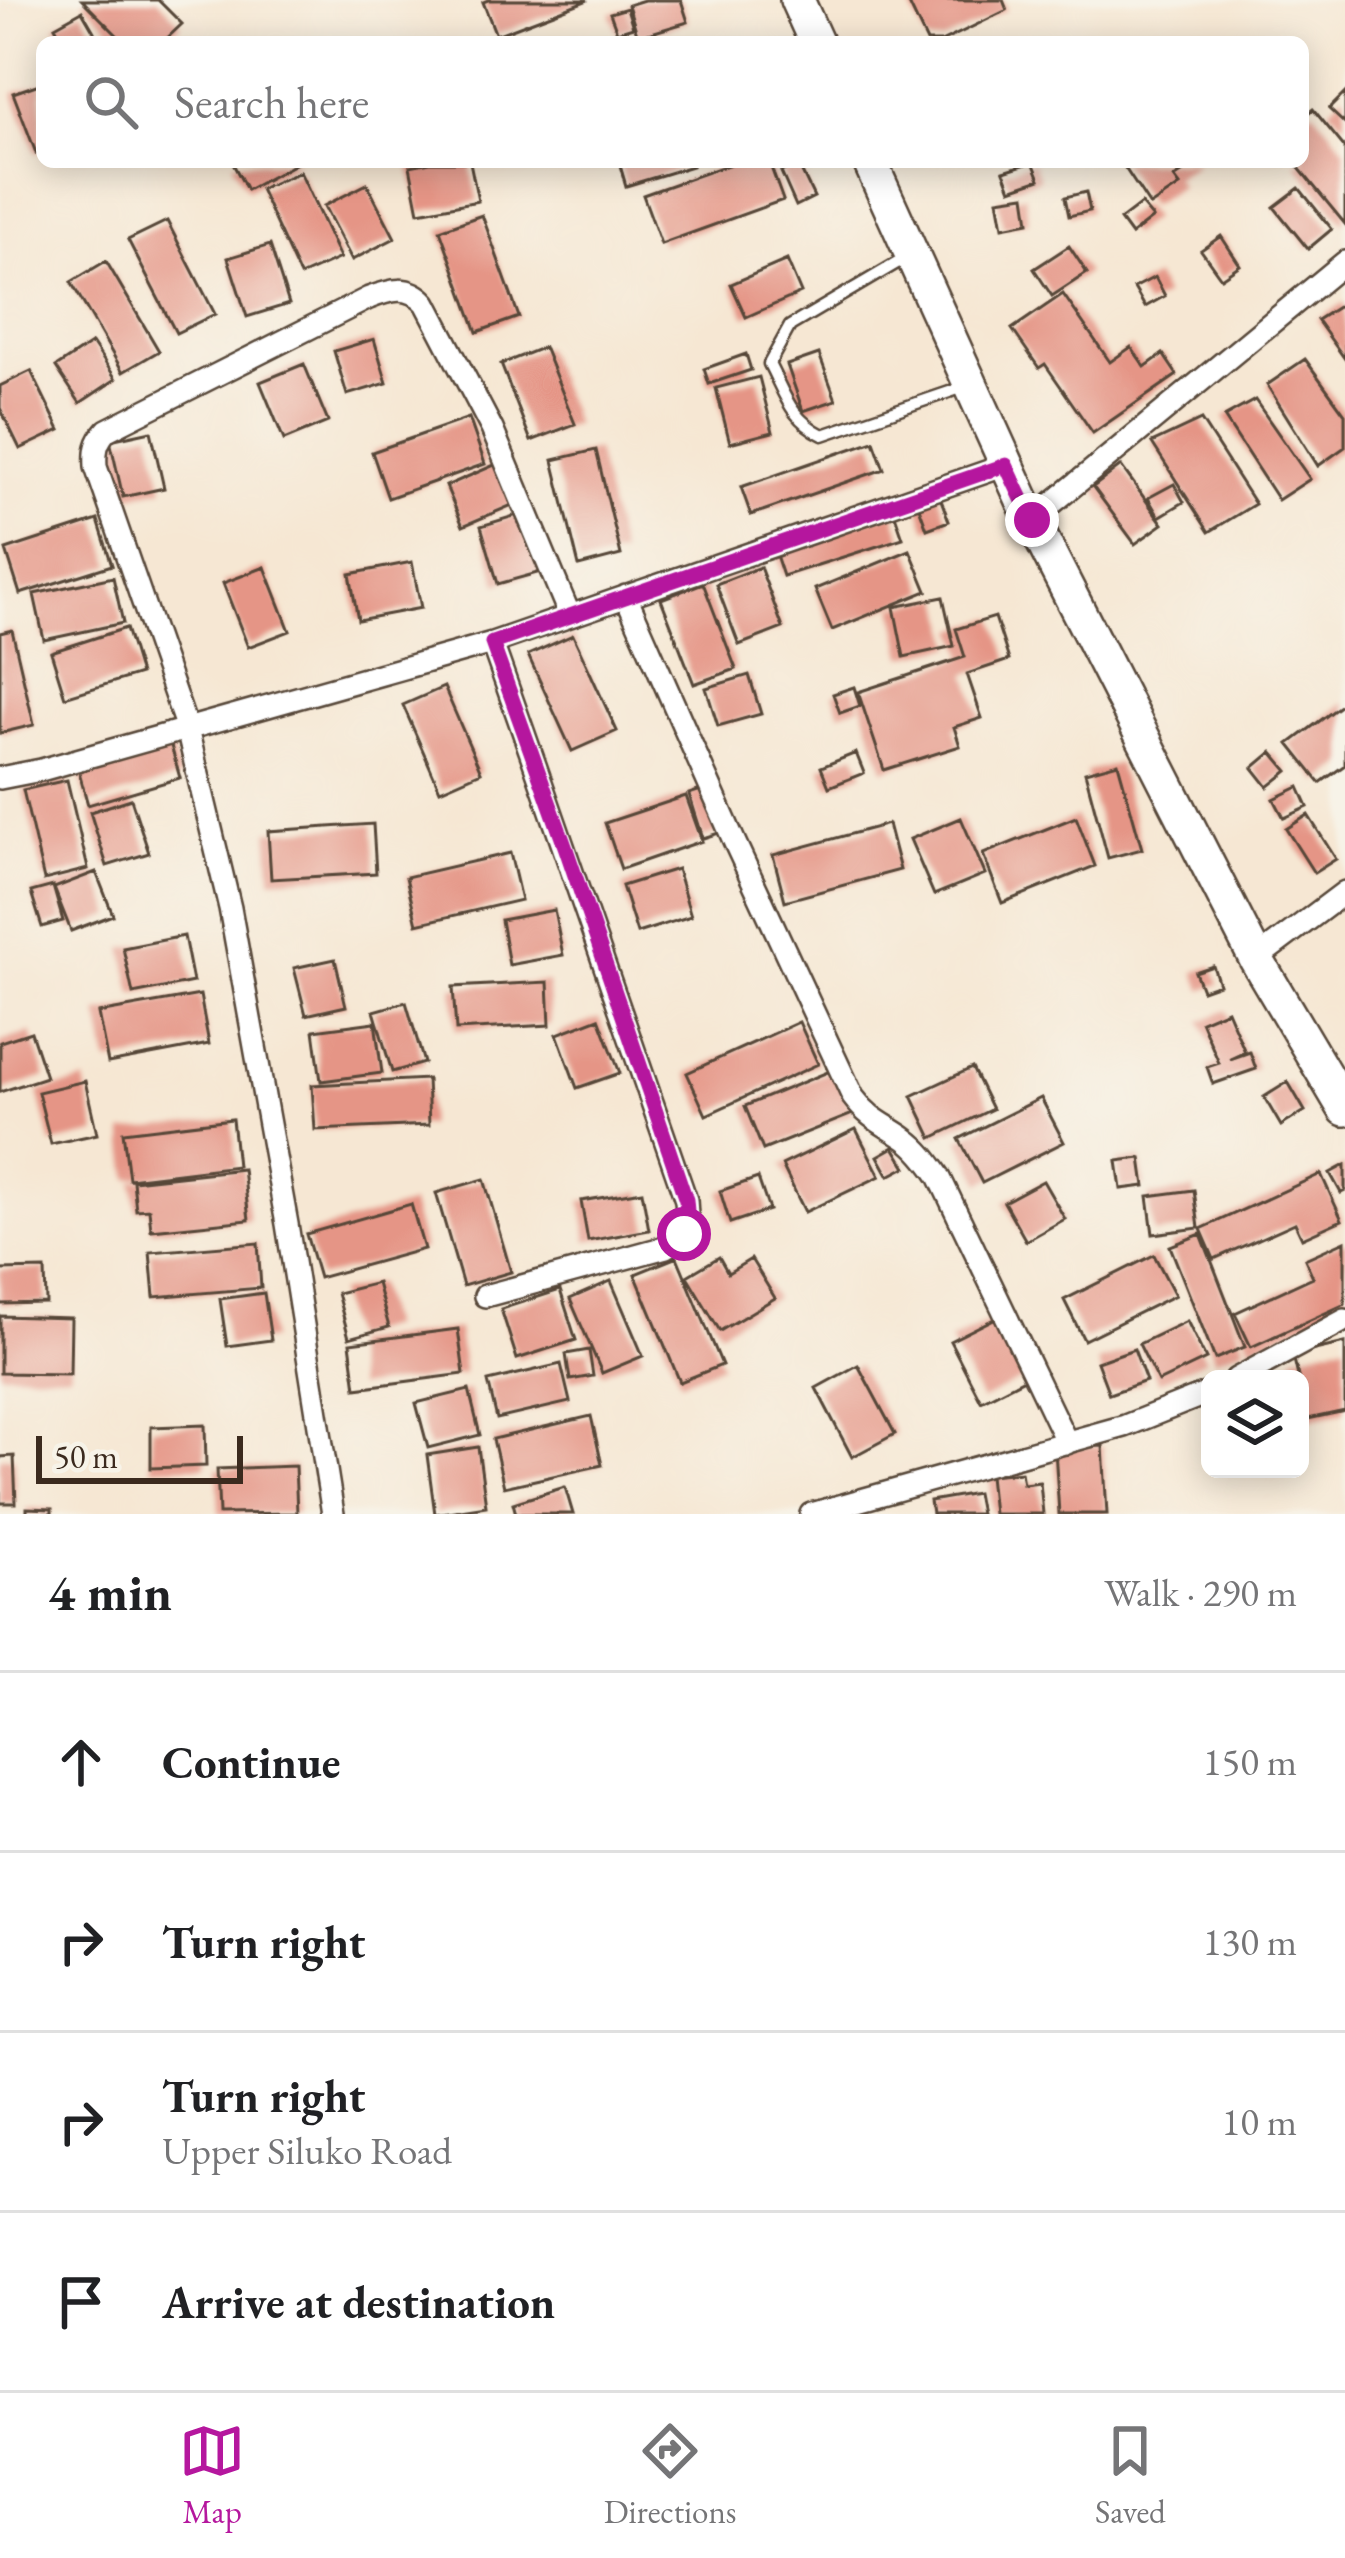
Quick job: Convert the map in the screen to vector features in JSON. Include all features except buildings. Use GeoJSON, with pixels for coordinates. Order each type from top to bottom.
{"type":"FeatureCollection","features":[{"type":"Feature","properties":{"kind":"main road"},"geometry":{"type":"LineString","coordinates":[[797,0],[813,36]]}},
{"type":"Feature","properties":{"kind":"main road"},"geometry":{"type":"LineString","coordinates":[[873,168],[1032,520],[1256,959],[1345,1109]]}},
{"type":"Feature","properties":{"kind":"street"},"geometry":{"type":"LineString","coordinates":[[1032,520],[1345,262]]}},
{"type":"Feature","properties":{"kind":"street"},"geometry":{"type":"LineString","coordinates":[[333,1514],[230,908],[187,729],[96,467],[95,450],[107,430],[369,298],[392,290],[418,295],[492,429],[570,616]]}},
{"type":"Feature","properties":{"kind":"street"},"geometry":{"type":"LineString","coordinates":[[0,778],[492,643],[1006,465]]}},
{"type":"Feature","properties":{"kind":"street"},"geometry":{"type":"LineString","coordinates":[[626,596],[854,1096],[866,1114],[916,1148],[939,1176],[1067,1443]]}},
{"type":"Feature","properties":{"kind":"street"},"geometry":{"type":"LineString","coordinates":[[485,1296],[666,1247],[684,1234],[688,1222],[686,1200],[492,643]]}},
{"type":"Feature","properties":{"kind":"street"},"geometry":{"type":"LineString","coordinates":[[1256,959],[1345,892]]}},
{"type":"Feature","properties":{"kind":"street"},"geometry":{"type":"LineString","coordinates":[[1253,1370],[1345,1320]]}},
{"type":"Feature","properties":{"kind":"street"},"geometry":{"type":"LineString","coordinates":[[812,1514],[1125,1426],[1201,1396]]}},
{"type":"Feature","properties":{"kind":"lane"},"geometry":{"type":"LineString","coordinates":[[911,254],[790,326],[769,364],[795,415],[823,434],[970,385]]}},
{"type":"Feature","properties":{"kind":"route"},"geometry":{"type":"LineString","coordinates":[[684,1234],[686,1200],[492,643],[1006,465],[1032,520]]}}]}
